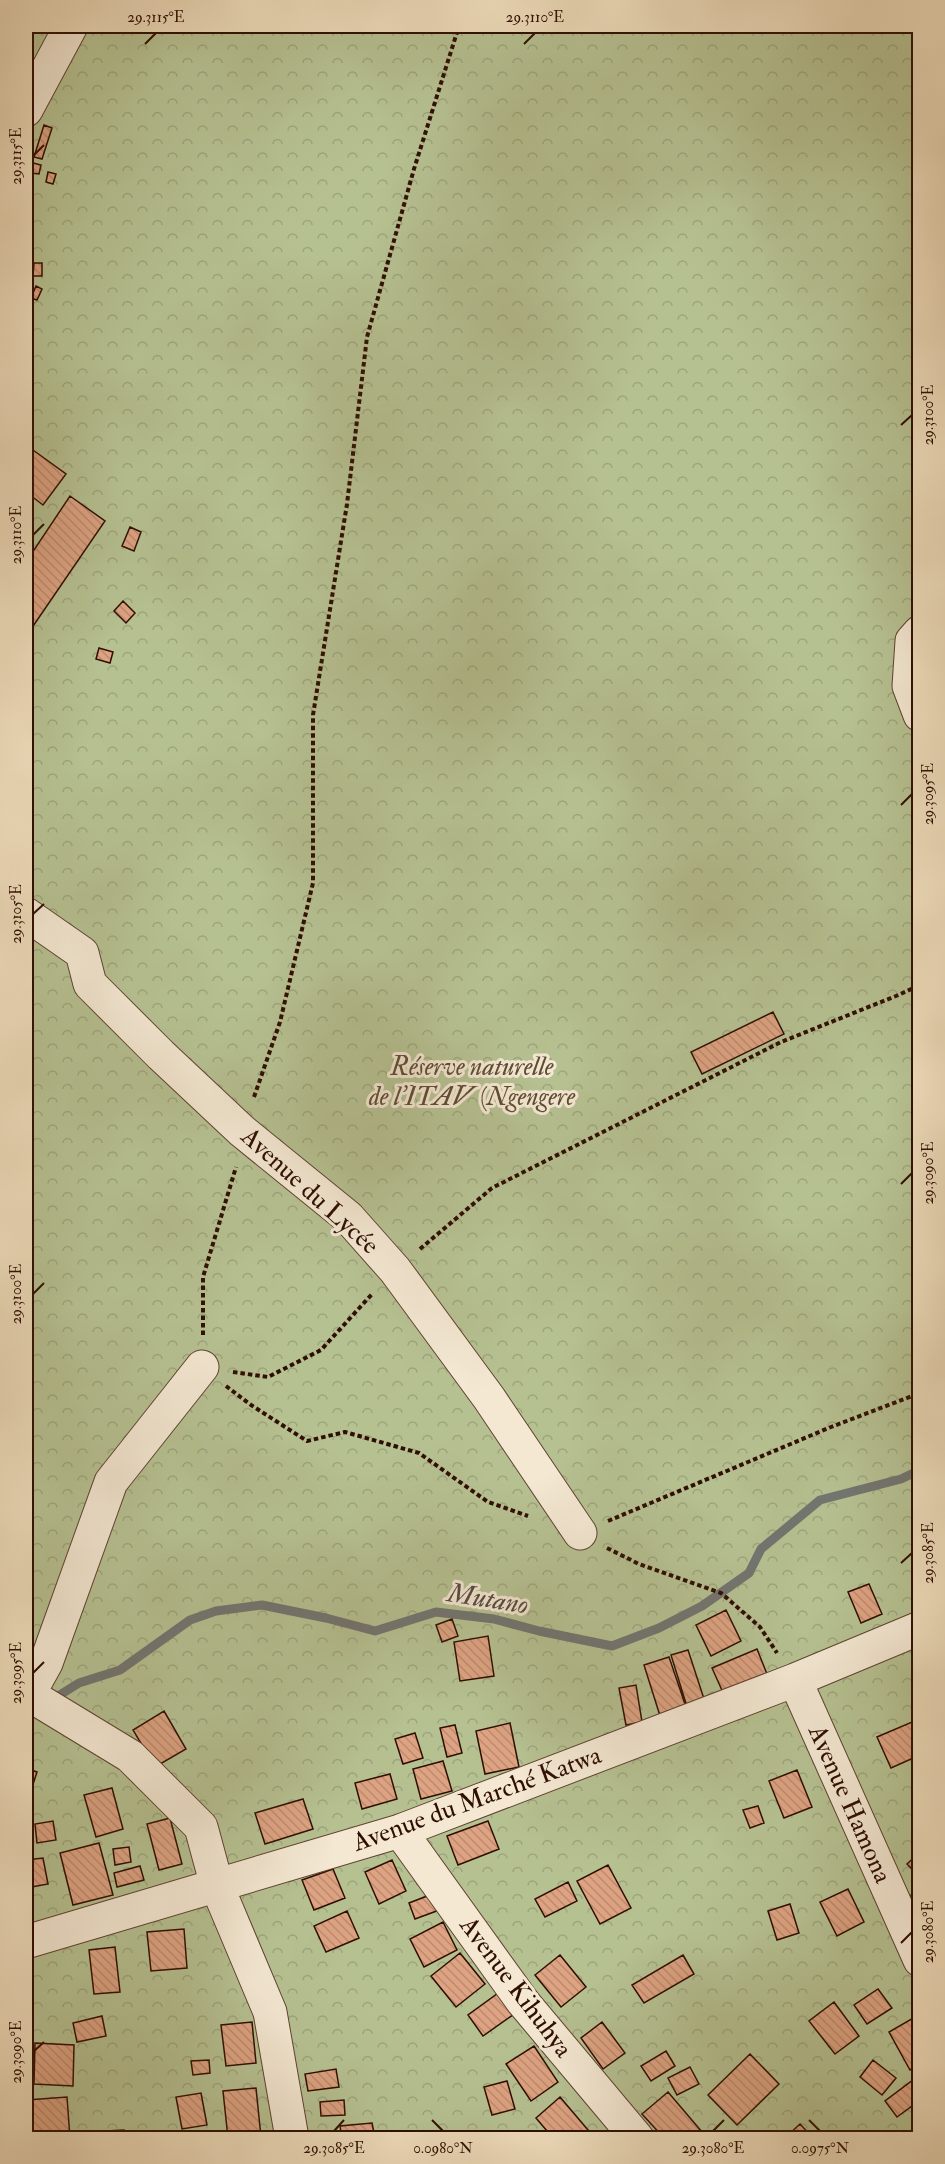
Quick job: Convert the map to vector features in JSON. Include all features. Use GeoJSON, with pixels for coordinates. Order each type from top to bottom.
{"type":"FeatureCollection","features":[{"type":"Feature","properties":{"kind":"street"},"geometry":{"type":"LineString","coordinates":[[26,110],[71,26]]}},
{"type":"Feature","properties":{"kind":"street"},"geometry":{"type":"LineString","coordinates":[[920,632],[912,641],[909,686],[920,714]]}},
{"type":"Feature","properties":{"kind":"street","name":"Avenue du Lycée"},"geometry":{"type":"LineString","coordinates":[[26,914],[82,953],[90,984],[161,1055],[242,1131],[348,1217],[395,1270],[489,1398],[580,1533]]}},
{"type":"Feature","properties":{"kind":"street"},"geometry":{"type":"LineString","coordinates":[[202,1367],[111,1482],[46,1663],[27,1696],[130,1756],[201,1827],[217,1886],[270,2012],[292,2139]]}},
{"type":"Feature","properties":{"kind":"street","name":"Avenue du Marché Katwa"},"geometry":{"type":"LineString","coordinates":[[26,1942],[400,1831],[795,1680],[920,1628]]}},
{"type":"Feature","properties":{"kind":"street","name":"Avenue Hamona"},"geometry":{"type":"LineString","coordinates":[[795,1680],[920,1960]]}},
{"type":"Feature","properties":{"kind":"street","name":"Avenue Kihuhya"},"geometry":{"type":"LineString","coordinates":[[400,1831],[523,2002],[637,2139]]}},
{"type":"Feature","properties":{"kind":"path"},"geometry":{"type":"LineString","coordinates":[[202,1367],[203,1277],[243,1143],[242,1131],[280,1023],[313,883],[313,715],[347,504],[367,337],[414,169],[459,26]]}},
{"type":"Feature","properties":{"kind":"path"},"geometry":{"type":"LineString","coordinates":[[202,1367],[268,1377],[321,1350],[395,1270],[492,1188],[781,1042],[920,985]]}},
{"type":"Feature","properties":{"kind":"path"},"geometry":{"type":"LineString","coordinates":[[202,1367],[251,1405],[307,1441],[345,1432],[419,1453],[488,1502]]}},
{"type":"Feature","properties":{"kind":"path"},"geometry":{"type":"LineString","coordinates":[[580,1533],[831,1427],[920,1393]]}},
{"type":"Feature","properties":{"kind":"path"},"geometry":{"type":"LineString","coordinates":[[580,1533],[639,1564],[721,1593],[760,1628],[795,1680]]}},
{"type":"Feature","properties":{"kind":"green space","name":"Réserve naturelle de l'ITAV (Ngengere"},"geometry":{"type":"Polygon","coordinates":[[[26,26],[919,26],[919,2138],[26,2138],[26,26]]]}},
{"type":"Feature","properties":{"kind":"building"},"geometry":{"type":"Polygon","coordinates":[[[44,125],[52,128],[42,159],[34,157],[44,125]]]}},
{"type":"Feature","properties":{"kind":"building"},"geometry":{"type":"Polygon","coordinates":[[[33,163],[41,165],[39,174],[31,173],[33,163]]]}},
{"type":"Feature","properties":{"kind":"building"},"geometry":{"type":"Polygon","coordinates":[[[48,172],[56,174],[53,184],[46,182],[48,172]]]}},
{"type":"Feature","properties":{"kind":"building"},"geometry":{"type":"Polygon","coordinates":[[[34,263],[42,263],[42,276],[33,276],[34,263]]]}},
{"type":"Feature","properties":{"kind":"building"},"geometry":{"type":"Polygon","coordinates":[[[36,286],[42,289],[37,300],[31,298],[36,286]]]}},
{"type":"Feature","properties":{"kind":"building"},"geometry":{"type":"Polygon","coordinates":[[[26,445],[66,474],[43,505],[26,492],[26,445]]]}},
{"type":"Feature","properties":{"kind":"building"},"geometry":{"type":"Polygon","coordinates":[[[70,496],[105,521],[27,635],[26,562],[70,496]]]}},
{"type":"Feature","properties":{"kind":"building"},"geometry":{"type":"Polygon","coordinates":[[[130,527],[141,532],[134,551],[122,546],[130,527]]]}},
{"type":"Feature","properties":{"kind":"building"},"geometry":{"type":"Polygon","coordinates":[[[123,601],[135,613],[126,623],[114,611],[123,601]]]}},
{"type":"Feature","properties":{"kind":"building"},"geometry":{"type":"Polygon","coordinates":[[[99,648],[113,652],[110,663],[96,659],[99,648]]]}},
{"type":"Feature","properties":{"kind":"building"},"geometry":{"type":"Polygon","coordinates":[[[773,1012],[784,1034],[702,1074],[691,1052],[773,1012]]]}},
{"type":"Feature","properties":{"kind":"building"},"geometry":{"type":"Polygon","coordinates":[[[869,1584],[882,1614],[861,1623],[848,1592],[869,1584]]]}},
{"type":"Feature","properties":{"kind":"building"},"geometry":{"type":"Polygon","coordinates":[[[726,1610],[741,1641],[711,1656],[696,1625],[726,1610]]]}},
{"type":"Feature","properties":{"kind":"building"},"geometry":{"type":"Polygon","coordinates":[[[452,1619],[458,1636],[442,1642],[436,1625],[452,1619]]]}},
{"type":"Feature","properties":{"kind":"building"},"geometry":{"type":"Polygon","coordinates":[[[488,1636],[494,1676],[460,1681],[454,1642],[488,1636]]]}},
{"type":"Feature","properties":{"kind":"building"},"geometry":{"type":"Polygon","coordinates":[[[757,1649],[769,1679],[725,1697],[712,1668],[757,1649]]]}},
{"type":"Feature","properties":{"kind":"building"},"geometry":{"type":"Polygon","coordinates":[[[688,1650],[706,1705],[688,1710],[671,1655],[688,1650]]]}},
{"type":"Feature","properties":{"kind":"building"},"geometry":{"type":"Polygon","coordinates":[[[669,1657],[687,1710],[661,1719],[644,1665],[669,1657]]]}},
{"type":"Feature","properties":{"kind":"building"},"geometry":{"type":"Polygon","coordinates":[[[636,1685],[642,1722],[626,1725],[619,1688],[636,1685]]]}},
{"type":"Feature","properties":{"kind":"building"},"geometry":{"type":"Polygon","coordinates":[[[164,1711],[186,1749],[155,1767],[133,1730],[164,1711]]]}},
{"type":"Feature","properties":{"kind":"building"},"geometry":{"type":"Polygon","coordinates":[[[919,1719],[920,1755],[891,1768],[877,1737],[919,1719]]]}},
{"type":"Feature","properties":{"kind":"building"},"geometry":{"type":"Polygon","coordinates":[[[510,1723],[519,1767],[485,1774],[476,1731],[510,1723]]]}},
{"type":"Feature","properties":{"kind":"building"},"geometry":{"type":"Polygon","coordinates":[[[455,1725],[462,1753],[447,1757],[440,1728],[455,1725]]]}},
{"type":"Feature","properties":{"kind":"building"},"geometry":{"type":"Polygon","coordinates":[[[415,1733],[423,1758],[403,1764],[395,1739],[415,1733]]]}},
{"type":"Feature","properties":{"kind":"building"},"geometry":{"type":"Polygon","coordinates":[[[443,1761],[452,1791],[421,1799],[413,1769],[443,1761]]]}},
{"type":"Feature","properties":{"kind":"building"},"geometry":{"type":"Polygon","coordinates":[[[26,1768],[37,1772],[26,1806],[26,1768]]]}},
{"type":"Feature","properties":{"kind":"building"},"geometry":{"type":"Polygon","coordinates":[[[797,1770],[812,1807],[784,1818],[769,1781],[797,1770]]]}},
{"type":"Feature","properties":{"kind":"building"},"geometry":{"type":"Polygon","coordinates":[[[390,1774],[397,1799],[362,1809],[355,1783],[390,1774]]]}},
{"type":"Feature","properties":{"kind":"building"},"geometry":{"type":"Polygon","coordinates":[[[112,1788],[123,1829],[96,1837],[84,1795],[112,1788]]]}},
{"type":"Feature","properties":{"kind":"building"},"geometry":{"type":"Polygon","coordinates":[[[303,1799],[313,1829],[265,1844],[255,1813],[303,1799]]]}},
{"type":"Feature","properties":{"kind":"building"},"geometry":{"type":"Polygon","coordinates":[[[758,1806],[764,1823],[750,1828],[743,1810],[758,1806]]]}},
{"type":"Feature","properties":{"kind":"building"},"geometry":{"type":"Polygon","coordinates":[[[170,1818],[182,1864],[159,1870],[147,1824],[170,1818]]]}},
{"type":"Feature","properties":{"kind":"building"},"geometry":{"type":"Polygon","coordinates":[[[53,1821],[56,1840],[37,1843],[35,1824],[53,1821]]]}},
{"type":"Feature","properties":{"kind":"building"},"geometry":{"type":"Polygon","coordinates":[[[488,1821],[499,1849],[458,1865],[447,1836],[488,1821]]]}},
{"type":"Feature","properties":{"kind":"building"},"geometry":{"type":"Polygon","coordinates":[[[99,1843],[113,1895],[73,1905],[60,1853],[99,1843]]]}},
{"type":"Feature","properties":{"kind":"building"},"geometry":{"type":"Polygon","coordinates":[[[129,1847],[131,1862],[115,1865],[113,1849],[129,1847]]]}},
{"type":"Feature","properties":{"kind":"building"},"geometry":{"type":"Polygon","coordinates":[[[920,1852],[920,1877],[907,1864],[920,1852]]]}},
{"type":"Feature","properties":{"kind":"building"},"geometry":{"type":"Polygon","coordinates":[[[43,1858],[48,1884],[26,1888],[26,1860],[43,1858]]]}},
{"type":"Feature","properties":{"kind":"building"},"geometry":{"type":"Polygon","coordinates":[[[392,1860],[406,1891],[379,1904],[365,1872],[392,1860]]]}},
{"type":"Feature","properties":{"kind":"building"},"geometry":{"type":"Polygon","coordinates":[[[608,1865],[631,1908],[600,1924],[577,1881],[608,1865]]]}},
{"type":"Feature","properties":{"kind":"building"},"geometry":{"type":"Polygon","coordinates":[[[140,1866],[144,1880],[117,1887],[114,1873],[140,1866]]]}},
{"type":"Feature","properties":{"kind":"building"},"geometry":{"type":"Polygon","coordinates":[[[333,1869],[345,1898],[314,1910],[302,1880],[333,1869]]]}},
{"type":"Feature","properties":{"kind":"building"},"geometry":{"type":"Polygon","coordinates":[[[568,1882],[577,1901],[545,1917],[535,1899],[568,1882]]]}},
{"type":"Feature","properties":{"kind":"building"},"geometry":{"type":"Polygon","coordinates":[[[848,1889],[864,1922],[837,1936],[820,1902],[848,1889]]]}},
{"type":"Feature","properties":{"kind":"building"},"geometry":{"type":"Polygon","coordinates":[[[920,1890],[920,1913],[911,1895],[920,1890]]]}},
{"type":"Feature","properties":{"kind":"building"},"geometry":{"type":"Polygon","coordinates":[[[435,1893],[442,1909],[415,1919],[409,1903],[435,1893]]]}},
{"type":"Feature","properties":{"kind":"building"},"geometry":{"type":"Polygon","coordinates":[[[790,1904],[799,1933],[777,1940],[768,1911],[790,1904]]]}},
{"type":"Feature","properties":{"kind":"building"},"geometry":{"type":"Polygon","coordinates":[[[347,1911],[359,1938],[326,1952],[314,1926],[347,1911]]]}},
{"type":"Feature","properties":{"kind":"building"},"geometry":{"type":"Polygon","coordinates":[[[443,1922],[457,1950],[424,1967],[410,1939],[443,1922]]]}},
{"type":"Feature","properties":{"kind":"building"},"geometry":{"type":"Polygon","coordinates":[[[184,1929],[187,1968],[151,1971],[147,1932],[184,1929]]]}},
{"type":"Feature","properties":{"kind":"building"},"geometry":{"type":"Polygon","coordinates":[[[115,1947],[120,1992],[94,1994],[89,1950],[115,1947]]]}},
{"type":"Feature","properties":{"kind":"building"},"geometry":{"type":"Polygon","coordinates":[[[460,1953],[485,1984],[456,2007],[431,1976],[460,1953]]]}},
{"type":"Feature","properties":{"kind":"building"},"geometry":{"type":"Polygon","coordinates":[[[560,1955],[586,1987],[561,2007],[535,1975],[560,1955]]]}},
{"type":"Feature","properties":{"kind":"building"},"geometry":{"type":"Polygon","coordinates":[[[683,1955],[694,1974],[644,2003],[632,1985],[683,1955]]]}},
{"type":"Feature","properties":{"kind":"building"},"geometry":{"type":"Polygon","coordinates":[[[878,1989],[892,2008],[867,2024],[854,2005],[878,1989]]]}},
{"type":"Feature","properties":{"kind":"building"},"geometry":{"type":"Polygon","coordinates":[[[501,1991],[517,2012],[483,2036],[468,2015],[501,1991]]]}},
{"type":"Feature","properties":{"kind":"building"},"geometry":{"type":"Polygon","coordinates":[[[834,2002],[859,2036],[835,2054],[809,2021],[834,2002]]]}},
{"type":"Feature","properties":{"kind":"building"},"geometry":{"type":"Polygon","coordinates":[[[102,2016],[106,2036],[77,2042],[73,2023],[102,2016]]]}},
{"type":"Feature","properties":{"kind":"building"},"geometry":{"type":"Polygon","coordinates":[[[915,2017],[920,2026],[920,2064],[910,2070],[889,2032],[915,2017]]]}},
{"type":"Feature","properties":{"kind":"building"},"geometry":{"type":"Polygon","coordinates":[[[252,2022],[256,2063],[226,2066],[221,2025],[252,2022]]]}},
{"type":"Feature","properties":{"kind":"building"},"geometry":{"type":"Polygon","coordinates":[[[602,2022],[625,2053],[603,2069],[581,2038],[602,2022]]]}},
{"type":"Feature","properties":{"kind":"building"},"geometry":{"type":"Polygon","coordinates":[[[35,2043],[74,2045],[73,2086],[34,2084],[35,2043]]]}},
{"type":"Feature","properties":{"kind":"building"},"geometry":{"type":"Polygon","coordinates":[[[534,2046],[558,2082],[531,2101],[506,2064],[534,2046]]]}},
{"type":"Feature","properties":{"kind":"building"},"geometry":{"type":"Polygon","coordinates":[[[666,2051],[675,2066],[651,2081],[641,2066],[666,2051]]]}},
{"type":"Feature","properties":{"kind":"building"},"geometry":{"type":"Polygon","coordinates":[[[750,2054],[779,2084],[737,2125],[708,2095],[750,2054]]]}},
{"type":"Feature","properties":{"kind":"building"},"geometry":{"type":"Polygon","coordinates":[[[209,2060],[210,2073],[193,2075],[191,2061],[209,2060]]]}},
{"type":"Feature","properties":{"kind":"building"},"geometry":{"type":"Polygon","coordinates":[[[873,2060],[896,2078],[882,2095],[860,2077],[873,2060]]]}},
{"type":"Feature","properties":{"kind":"building"},"geometry":{"type":"Polygon","coordinates":[[[690,2067],[699,2084],[677,2095],[668,2078],[690,2067]]]}},
{"type":"Feature","properties":{"kind":"building"},"geometry":{"type":"Polygon","coordinates":[[[336,2069],[339,2087],[308,2091],[305,2074],[336,2069]]]}},
{"type":"Feature","properties":{"kind":"building"},"geometry":{"type":"Polygon","coordinates":[[[917,2077],[920,2079],[920,2100],[897,2117],[885,2101],[917,2077]]]}},
{"type":"Feature","properties":{"kind":"building"},"geometry":{"type":"Polygon","coordinates":[[[507,2081],[515,2109],[492,2115],[484,2087],[507,2081]]]}},
{"type":"Feature","properties":{"kind":"building"},"geometry":{"type":"Polygon","coordinates":[[[256,2088],[261,2137],[228,2138],[223,2091],[256,2088]]]}},
{"type":"Feature","properties":{"kind":"building"},"geometry":{"type":"Polygon","coordinates":[[[668,2092],[702,2132],[695,2138],[664,2138],[642,2114],[668,2092]]]}},
{"type":"Feature","properties":{"kind":"building"},"geometry":{"type":"Polygon","coordinates":[[[201,2093],[207,2125],[182,2129],[176,2097],[201,2093]]]}},
{"type":"Feature","properties":{"kind":"building"},"geometry":{"type":"Polygon","coordinates":[[[67,2097],[70,2138],[30,2138],[27,2100],[67,2097]]]}},
{"type":"Feature","properties":{"kind":"building"},"geometry":{"type":"Polygon","coordinates":[[[560,2097],[588,2130],[579,2138],[553,2138],[536,2118],[560,2097]]]}},
{"type":"Feature","properties":{"kind":"building"},"geometry":{"type":"Polygon","coordinates":[[[344,2100],[345,2115],[321,2116],[320,2102],[344,2100]]]}},
{"type":"Feature","properties":{"kind":"building"},"geometry":{"type":"Polygon","coordinates":[[[372,2123],[375,2138],[342,2138],[340,2126],[372,2123]]]}},
{"type":"Feature","properties":{"kind":"building"},"geometry":{"type":"Polygon","coordinates":[[[800,2124],[813,2138],[790,2138],[788,2135],[800,2124]]]}},
{"type":"Feature","properties":{"kind":"building"},"geometry":{"type":"Polygon","coordinates":[[[124,2130],[124,2138],[107,2138],[106,2131],[124,2130]]]}},
{"type":"Feature","properties":{"kind":"waterway","name":"Mutano"},"geometry":{"type":"LineString","coordinates":[[50,1701],[79,1683],[120,1670],[190,1620],[216,1611],[262,1605],[375,1631],[436,1612],[494,1619],[612,1646],[659,1628],[702,1606],[749,1573],[761,1549],[820,1500],[901,1479],[920,1470]]}}]}
